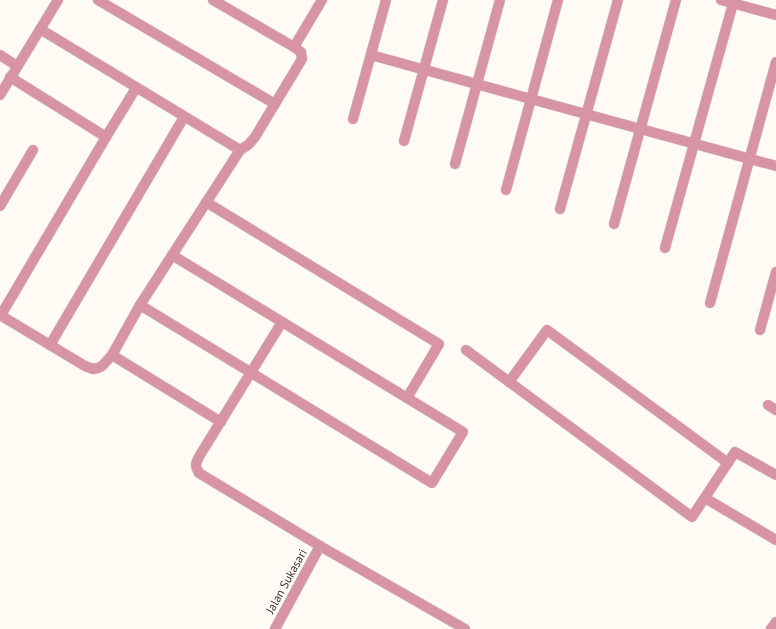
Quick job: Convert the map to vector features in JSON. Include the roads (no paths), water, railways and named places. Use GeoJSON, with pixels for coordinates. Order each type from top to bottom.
{"type":"FeatureCollection","features":[{"type":"Feature","properties":{"kind":"street"},"geometry":{"type":"LineString","coordinates":[[0,95],[58,0]]}},
{"type":"Feature","properties":{"kind":"street"},"geometry":{"type":"LineString","coordinates":[[98,0],[275,104]]}},
{"type":"Feature","properties":{"kind":"street"},"geometry":{"type":"LineString","coordinates":[[136,88],[0,315],[85,366],[93,369],[102,366],[112,355],[140,305],[206,202],[240,150],[256,137],[302,59],[301,52],[294,47],[213,0]]}},
{"type":"Feature","properties":{"kind":"street"},"geometry":{"type":"LineString","coordinates":[[294,47],[322,0]]}},
{"type":"Feature","properties":{"kind":"street"},"geometry":{"type":"LineString","coordinates":[[353,119],[386,0]]}},
{"type":"Feature","properties":{"kind":"street"},"geometry":{"type":"LineString","coordinates":[[404,141],[443,0]]}},
{"type":"Feature","properties":{"kind":"street"},"geometry":{"type":"LineString","coordinates":[[455,164],[500,0]]}},
{"type":"Feature","properties":{"kind":"street"},"geometry":{"type":"LineString","coordinates":[[506,190],[558,0]]}},
{"type":"Feature","properties":{"kind":"street"},"geometry":{"type":"LineString","coordinates":[[560,209],[618,0]]}},
{"type":"Feature","properties":{"kind":"street"},"geometry":{"type":"LineString","coordinates":[[614,224],[676,0]]}},
{"type":"Feature","properties":{"kind":"street"},"geometry":{"type":"LineString","coordinates":[[721,0],[733,2],[776,15]]}},
{"type":"Feature","properties":{"kind":"street"},"geometry":{"type":"LineString","coordinates":[[665,248],[733,2]]}},
{"type":"Feature","properties":{"kind":"street"},"geometry":{"type":"LineString","coordinates":[[40,29],[240,150]]}},
{"type":"Feature","properties":{"kind":"street"},"geometry":{"type":"LineString","coordinates":[[0,55],[17,66]]}},
{"type":"Feature","properties":{"kind":"street"},"geometry":{"type":"LineString","coordinates":[[371,55],[776,166]]}},
{"type":"Feature","properties":{"kind":"street"},"geometry":{"type":"LineString","coordinates":[[710,302],[776,62]]}},
{"type":"Feature","properties":{"kind":"street"},"geometry":{"type":"LineString","coordinates":[[10,77],[106,137]]}},
{"type":"Feature","properties":{"kind":"street"},"geometry":{"type":"LineString","coordinates":[[50,345],[184,117]]}},
{"type":"Feature","properties":{"kind":"street"},"geometry":{"type":"LineString","coordinates":[[0,206],[33,150]]}},
{"type":"Feature","properties":{"kind":"street"},"geometry":{"type":"LineString","coordinates":[[206,202],[439,344],[407,398]]}},
{"type":"Feature","properties":{"kind":"street"},"geometry":{"type":"LineString","coordinates":[[140,305],[432,483],[463,432],[172,255]]}},
{"type":"Feature","properties":{"kind":"street"},"geometry":{"type":"LineString","coordinates":[[760,330],[776,272]]}},
{"type":"Feature","properties":{"kind":"street"},"geometry":{"type":"LineString","coordinates":[[282,322],[196,463],[196,468],[199,473],[320,546],[465,629]]}},
{"type":"Feature","properties":{"kind":"street"},"geometry":{"type":"LineString","coordinates":[[509,382],[547,330],[728,463]]}},
{"type":"Feature","properties":{"kind":"street"},"geometry":{"type":"LineString","coordinates":[[466,350],[692,517],[735,452],[776,475]]}},
{"type":"Feature","properties":{"kind":"street"},"geometry":{"type":"LineString","coordinates":[[112,355],[221,422]]}},
{"type":"Feature","properties":{"kind":"street"},"geometry":{"type":"LineString","coordinates":[[705,498],[776,540]]}},
{"type":"Feature","properties":{"kind":"street","name":"Jalan Sukasari"},"geometry":{"type":"LineString","coordinates":[[275,629],[320,546]]}},
{"type":"Feature","properties":{"kind":"street"},"geometry":{"type":"LineString","coordinates":[[771,629],[776,622]]}}]}
